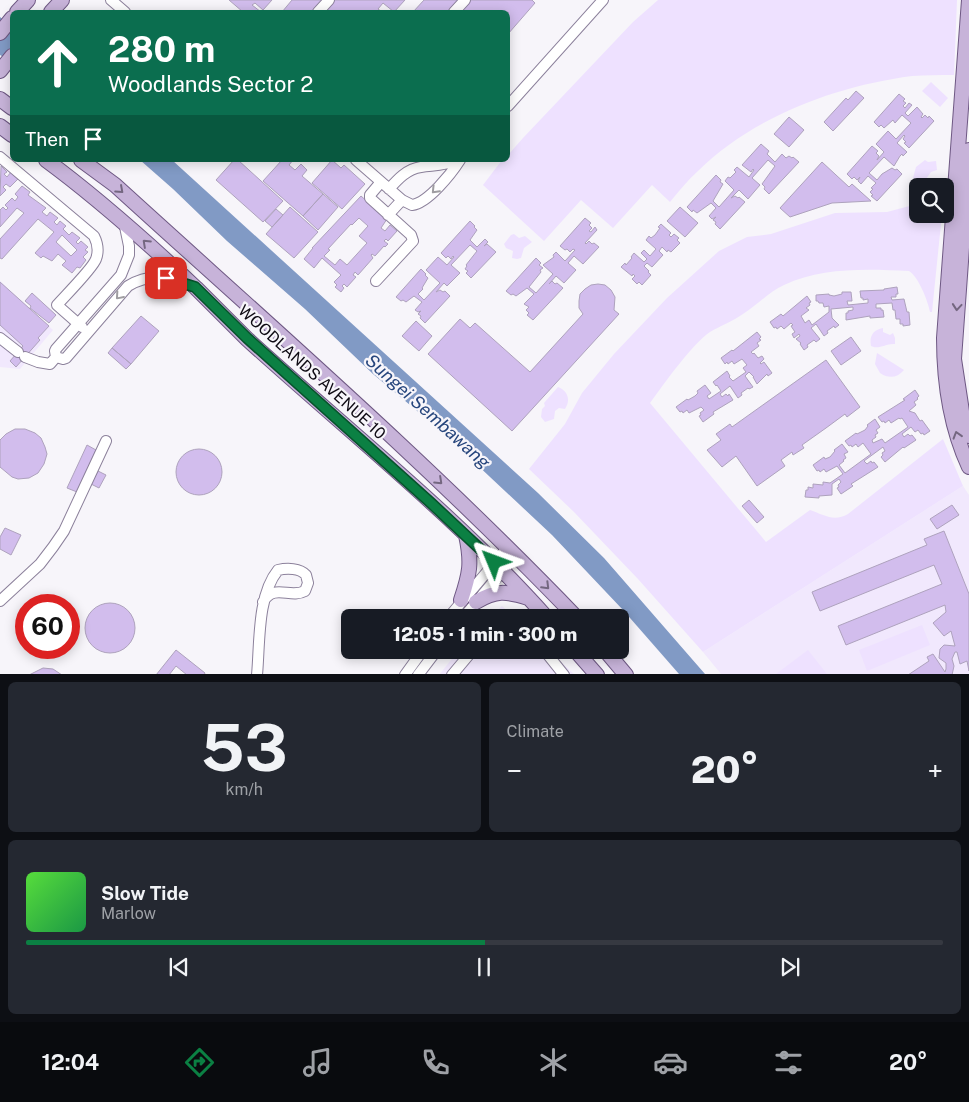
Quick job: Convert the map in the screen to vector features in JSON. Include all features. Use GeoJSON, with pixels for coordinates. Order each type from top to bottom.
{"type":"FeatureCollection","features":[{"type":"Feature","properties":{"kind":"main road"},"geometry":{"type":"LineString","coordinates":[[19,10],[28,0]]}},
{"type":"Feature","properties":{"kind":"main road"},"geometry":{"type":"LineString","coordinates":[[53,10],[62,0]]}},
{"type":"Feature","properties":{"kind":"main road"},"geometry":{"type":"LineString","coordinates":[[969,0],[960,258],[944,338],[948,403],[957,438],[969,467]]}},
{"type":"Feature","properties":{"kind":"main road"},"geometry":{"type":"LineString","coordinates":[[0,33],[10,20]]}},
{"type":"Feature","properties":{"kind":"main road"},"geometry":{"type":"LineString","coordinates":[[0,71],[10,58]]}},
{"type":"Feature","properties":{"kind":"main road"},"geometry":{"type":"LineString","coordinates":[[969,150],[954,359],[963,418],[969,436]]}},
{"type":"Feature","properties":{"kind":"main road","name":"WOODLANDS AVENUE 10"},"geometry":{"type":"LineString","coordinates":[[49,162],[124,222],[247,338],[466,535],[539,609]]}},
{"type":"Feature","properties":{"kind":"main road","name":"WOODLANDS AVENUE 10"},"geometry":{"type":"LineString","coordinates":[[84,162],[115,185],[403,448],[512,551],[568,609]]}},
{"type":"Feature","properties":{"kind":"main road"},"geometry":{"type":"LineString","coordinates":[[461,600],[469,576],[470,564],[466,535]]}},
{"type":"Feature","properties":{"kind":"main road"},"geometry":{"type":"LineString","coordinates":[[476,602],[487,595],[501,592],[510,592],[529,598]]}},
{"type":"Feature","properties":{"kind":"main road"},"geometry":{"type":"LineString","coordinates":[[583,659],[597,674]]}},
{"type":"Feature","properties":{"kind":"main road"},"geometry":{"type":"LineString","coordinates":[[613,659],[626,674]]}},
{"type":"Feature","properties":{"kind":"street"},"geometry":{"type":"LineString","coordinates":[[111,0],[123,10]]}},
{"type":"Feature","properties":{"kind":"street"},"geometry":{"type":"LineString","coordinates":[[320,10],[329,0]]}},
{"type":"Feature","properties":{"kind":"street"},"geometry":{"type":"LineString","coordinates":[[456,10],[465,0]]}},
{"type":"Feature","properties":{"kind":"street"},"geometry":{"type":"LineString","coordinates":[[510,104],[604,0]]}},
{"type":"Feature","properties":{"kind":"street"},"geometry":{"type":"LineString","coordinates":[[0,157],[94,236],[98,249],[96,261],[57,305],[78,324],[86,328],[94,325]]}},
{"type":"Feature","properties":{"kind":"street"},"geometry":{"type":"LineString","coordinates":[[358,162],[402,200],[412,205],[423,201],[454,170],[459,162]]}},
{"type":"Feature","properties":{"kind":"street"},"geometry":{"type":"LineString","coordinates":[[376,281],[413,241],[411,235],[370,198],[370,194],[420,167],[452,162]]}},
{"type":"Feature","properties":{"kind":"street"},"geometry":{"type":"LineString","coordinates":[[388,215],[402,200]]}},
{"type":"Feature","properties":{"kind":"street"},"geometry":{"type":"LineString","coordinates":[[56,357],[56,349],[121,275],[129,255],[124,222]]}},
{"type":"Feature","properties":{"kind":"street"},"geometry":{"type":"LineString","coordinates":[[56,357],[66,358],[128,286],[141,279],[166,278],[195,287]]}},
{"type":"Feature","properties":{"kind":"street"},"geometry":{"type":"LineString","coordinates":[[0,338],[22,355],[38,362],[50,364],[56,357]]}},
{"type":"Feature","properties":{"kind":"street"},"geometry":{"type":"LineString","coordinates":[[0,601],[40,564],[58,539],[71,516],[106,441]]}},
{"type":"Feature","properties":{"kind":"street"},"geometry":{"type":"LineString","coordinates":[[454,609],[461,600],[512,551]]}},
{"type":"Feature","properties":{"kind":"street"},"geometry":{"type":"LineString","coordinates":[[470,609],[498,566]]}},
{"type":"Feature","properties":{"kind":"street"},"geometry":{"type":"LineString","coordinates":[[257,674],[263,602],[273,577],[278,570],[299,570],[306,575],[308,582],[305,590],[296,593],[273,593],[268,595],[263,602]]}},
{"type":"Feature","properties":{"kind":"street"},"geometry":{"type":"LineString","coordinates":[[405,674],[416,659]]}},
{"type":"Feature","properties":{"kind":"street"},"geometry":{"type":"LineString","coordinates":[[418,674],[430,659]]}},
{"type":"Feature","properties":{"kind":"street"},"geometry":{"type":"LineString","coordinates":[[452,674],[465,659]]}},
{"type":"Feature","properties":{"kind":"street"},"geometry":{"type":"LineString","coordinates":[[552,659],[564,674]]}},
{"type":"Feature","properties":{"kind":"shaded area"},"geometry":{"type":"Polygon","coordinates":[[[658,0],[957,0],[954,75],[912,76],[883,81],[854,87],[798,107],[770,119],[744,134],[691,178],[670,202],[652,185],[613,228],[581,200],[544,241],[483,185],[500,162],[510,162],[510,153],[633,22],[658,0]]]}},
{"type":"Feature","properties":{"kind":"shaded area"},"geometry":{"type":"Polygon","coordinates":[[[931,82],[948,98],[940,107],[922,91],[931,82]]]}},
{"type":"Feature","properties":{"kind":"shaded area"},"geometry":{"type":"Polygon","coordinates":[[[925,160],[928,162],[936,161],[937,170],[931,172],[927,178],[913,178],[916,167],[925,160]]]}},
{"type":"Feature","properties":{"kind":"shaded area"},"geometry":{"type":"Polygon","coordinates":[[[909,206],[909,223],[941,223],[932,312],[930,312],[919,283],[909,271],[845,270],[799,279],[784,285],[743,314],[710,332],[695,345],[650,403],[766,542],[810,510],[834,518],[848,514],[943,439],[963,486],[703,652],[638,579],[574,512],[529,469],[565,424],[582,393],[614,354],[667,298],[719,251],[747,237],[771,234],[835,213],[887,212],[909,206]]]}},
{"type":"Feature","properties":{"kind":"shaded area"},"geometry":{"type":"Polygon","coordinates":[[[514,234],[519,238],[525,236],[532,242],[524,248],[521,258],[517,259],[512,258],[513,251],[506,248],[504,244],[514,234]]]}},
{"type":"Feature","properties":{"kind":"shaded area"},"geometry":{"type":"Polygon","coordinates":[[[0,281],[53,330],[20,369],[0,367],[0,281]]]}},
{"type":"Feature","properties":{"kind":"shaded area"},"geometry":{"type":"Polygon","coordinates":[[[883,328],[883,332],[890,335],[893,333],[895,344],[871,346],[872,334],[883,328]]]}},
{"type":"Feature","properties":{"kind":"shaded area"},"geometry":{"type":"Polygon","coordinates":[[[877,353],[904,370],[899,375],[893,377],[880,373],[875,364],[877,353]]]}},
{"type":"Feature","properties":{"kind":"shaded area"},"geometry":{"type":"Polygon","coordinates":[[[558,387],[568,396],[567,406],[565,409],[559,408],[555,411],[554,419],[545,422],[541,417],[542,409],[545,406],[544,403],[558,387]]]}},
{"type":"Feature","properties":{"kind":"shaded area"},"geometry":{"type":"Polygon","coordinates":[[[963,486],[969,495],[969,674],[721,674],[703,652],[963,486]]]}},
{"type":"Feature","properties":{"kind":"shaded area"},"geometry":{"type":"Polygon","coordinates":[[[922,625],[930,645],[867,671],[859,650],[922,625]]]}},
{"type":"Feature","properties":{"kind":"shaded area"},"geometry":{"type":"Polygon","coordinates":[[[808,650],[827,674],[776,674],[808,650]]]}},
{"type":"Feature","properties":{"kind":"shaded area"},"geometry":{"type":"Polygon","coordinates":[[[452,659],[558,659],[574,674],[440,674],[452,659]]]}},
{"type":"Feature","properties":{"kind":"water"},"geometry":{"type":"Polygon","coordinates":[[[0,17],[10,25],[10,61],[0,55],[0,17]]]}},
{"type":"Feature","properties":{"kind":"water","name":"Sungei Sembawang"},"geometry":{"type":"Polygon","coordinates":[[[142,162],[174,162],[538,493],[604,558],[705,674],[679,674],[629,617],[629,609],[622,609],[552,535],[441,431],[373,374],[305,309],[227,241],[142,162]]]}},
{"type":"Feature","properties":{"kind":"building"},"geometry":{"type":"Polygon","coordinates":[[[229,0],[272,0],[263,10],[255,3],[252,5],[258,10],[241,10],[229,0]]]}},
{"type":"Feature","properties":{"kind":"building"},"geometry":{"type":"Polygon","coordinates":[[[292,0],[405,0],[396,10],[392,10],[383,3],[378,9],[379,10],[284,10],[292,0]]]}},
{"type":"Feature","properties":{"kind":"building"},"geometry":{"type":"Polygon","coordinates":[[[424,0],[532,0],[535,3],[510,32],[510,10],[415,10],[424,0]]]}},
{"type":"Feature","properties":{"kind":"building"},"geometry":{"type":"Polygon","coordinates":[[[856,91],[864,98],[833,131],[824,122],[846,98],[848,100],[856,91]]]}},
{"type":"Feature","properties":{"kind":"building"},"geometry":{"type":"Polygon","coordinates":[[[899,94],[905,99],[903,101],[906,103],[903,106],[905,108],[909,103],[912,105],[905,113],[908,116],[917,107],[923,114],[922,118],[925,115],[928,118],[929,116],[934,121],[909,148],[904,143],[906,142],[903,139],[904,135],[897,143],[907,152],[900,156],[894,166],[884,157],[869,173],[877,180],[882,174],[892,168],[897,169],[902,174],[877,201],[871,196],[873,195],[870,192],[876,183],[868,176],[861,184],[858,181],[860,177],[857,180],[854,177],[852,179],[847,174],[872,146],[878,151],[876,153],[879,156],[877,160],[884,152],[876,144],[888,131],[896,139],[911,123],[902,115],[895,123],[893,120],[884,128],[881,125],[879,127],[874,122],[899,94]]]}},
{"type":"Feature","properties":{"kind":"building"},"geometry":{"type":"Polygon","coordinates":[[[789,117],[804,130],[789,147],[774,134],[789,117]]]}},
{"type":"Feature","properties":{"kind":"building"},"geometry":{"type":"Polygon","coordinates":[[[761,144],[769,151],[767,154],[775,162],[782,154],[786,158],[789,156],[793,157],[799,162],[769,194],[762,184],[775,166],[768,160],[752,178],[760,185],[748,199],[739,190],[731,198],[739,197],[745,202],[720,229],[713,220],[716,217],[712,219],[709,216],[716,208],[711,203],[697,213],[693,210],[692,212],[687,207],[716,175],[723,184],[713,201],[719,207],[734,190],[725,181],[736,172],[734,170],[737,167],[749,177],[754,170],[751,172],[742,165],[761,144]]]}},
{"type":"Feature","properties":{"kind":"building"},"geometry":{"type":"Polygon","coordinates":[[[232,162],[240,162],[283,201],[263,222],[216,180],[232,162]]]}},
{"type":"Feature","properties":{"kind":"building"},"geometry":{"type":"Polygon","coordinates":[[[280,162],[291,162],[289,165],[295,170],[301,164],[307,170],[302,176],[323,194],[303,216],[263,181],[280,162]]]}},
{"type":"Feature","properties":{"kind":"building"},"geometry":{"type":"Polygon","coordinates":[[[330,162],[334,162],[341,168],[344,165],[365,184],[342,209],[312,183],[330,162]]]}},
{"type":"Feature","properties":{"kind":"building"},"geometry":{"type":"Polygon","coordinates":[[[822,162],[849,187],[852,184],[871,201],[832,203],[790,217],[780,208],[822,162]]]}},
{"type":"Feature","properties":{"kind":"building"},"geometry":{"type":"Polygon","coordinates":[[[1,166],[7,172],[4,174],[7,177],[11,172],[18,179],[10,187],[6,184],[3,187],[6,190],[0,196],[1,166]]]}},
{"type":"Feature","properties":{"kind":"building"},"geometry":{"type":"Polygon","coordinates":[[[22,186],[30,192],[28,195],[46,208],[42,212],[47,216],[50,212],[58,218],[54,222],[57,225],[60,221],[66,226],[63,229],[69,235],[72,232],[80,238],[76,242],[78,244],[81,241],[88,247],[85,250],[88,252],[83,257],[86,260],[80,268],[77,267],[72,273],[62,265],[66,261],[58,254],[52,261],[43,256],[41,258],[35,253],[54,232],[38,219],[2,259],[0,258],[0,239],[24,213],[17,208],[0,227],[0,210],[3,207],[6,210],[8,208],[5,205],[12,198],[15,201],[18,197],[15,194],[22,186]],[[62,235],[56,242],[71,256],[77,250],[62,235]]]}},
{"type":"Feature","properties":{"kind":"building"},"geometry":{"type":"Polygon","coordinates":[[[323,194],[338,207],[318,230],[303,216],[323,194]]]}},
{"type":"Feature","properties":{"kind":"building"},"geometry":{"type":"Polygon","coordinates":[[[361,196],[387,219],[381,228],[385,231],[390,225],[397,231],[388,241],[386,239],[384,241],[388,244],[385,247],[375,256],[371,255],[373,258],[358,275],[355,272],[353,275],[356,277],[347,287],[344,284],[342,286],[344,288],[341,292],[335,287],[337,285],[334,282],[341,275],[322,258],[314,268],[304,259],[361,196]],[[359,218],[351,224],[324,256],[335,265],[340,259],[347,265],[367,243],[359,236],[368,226],[359,218]]]}},
{"type":"Feature","properties":{"kind":"building"},"geometry":{"type":"Polygon","coordinates":[[[290,207],[318,232],[294,258],[266,234],[290,207]]]}},
{"type":"Feature","properties":{"kind":"building"},"geometry":{"type":"Polygon","coordinates":[[[680,207],[698,223],[685,237],[667,221],[680,207]]]}},
{"type":"Feature","properties":{"kind":"building"},"geometry":{"type":"Polygon","coordinates":[[[276,209],[283,215],[272,227],[265,221],[276,209]]]}},
{"type":"Feature","properties":{"kind":"building"},"geometry":{"type":"Polygon","coordinates":[[[585,218],[591,223],[589,225],[592,228],[589,231],[591,232],[595,227],[597,230],[585,243],[589,241],[599,247],[583,264],[574,256],[568,263],[576,270],[564,283],[556,276],[549,284],[552,281],[563,288],[533,320],[527,315],[529,313],[526,310],[529,307],[524,304],[534,294],[527,288],[516,296],[506,291],[536,258],[541,263],[539,265],[543,268],[529,287],[536,293],[553,274],[543,265],[554,257],[553,255],[556,252],[565,261],[575,250],[573,249],[570,252],[560,246],[585,218]]]}},
{"type":"Feature","properties":{"kind":"building"},"geometry":{"type":"Polygon","coordinates":[[[470,221],[477,230],[470,240],[477,247],[485,239],[488,242],[484,246],[487,244],[496,252],[471,278],[465,269],[477,251],[470,245],[451,265],[460,273],[447,286],[444,283],[436,292],[440,290],[445,291],[450,296],[425,323],[418,314],[421,311],[415,310],[422,302],[414,296],[406,302],[396,297],[421,269],[428,278],[423,289],[418,294],[424,300],[440,283],[426,270],[438,257],[447,265],[454,257],[451,259],[448,256],[446,258],[441,253],[470,221]]]}},
{"type":"Feature","properties":{"kind":"building"},"geometry":{"type":"Polygon","coordinates":[[[661,224],[671,233],[669,235],[671,237],[674,234],[679,238],[677,240],[680,243],[671,252],[668,250],[667,252],[662,247],[659,251],[663,255],[652,267],[647,263],[644,266],[651,275],[642,285],[639,282],[637,284],[632,279],[635,276],[633,274],[632,276],[621,267],[625,263],[626,265],[634,253],[644,262],[647,259],[641,253],[644,250],[650,256],[656,249],[646,240],[649,236],[651,238],[655,235],[661,224]]]}},
{"type":"Feature","properties":{"kind":"building"},"geometry":{"type":"Polygon","coordinates":[[[0,282],[49,326],[38,338],[40,340],[16,367],[10,361],[23,346],[0,325],[0,282]]]}},
{"type":"Feature","properties":{"kind":"building"},"geometry":{"type":"Polygon","coordinates":[[[591,285],[605,285],[611,290],[615,297],[614,310],[619,314],[512,431],[428,354],[460,319],[470,328],[475,323],[530,372],[583,314],[579,308],[580,294],[591,285]]]}},
{"type":"Feature","properties":{"kind":"building"},"geometry":{"type":"Polygon","coordinates":[[[897,287],[898,294],[896,294],[896,297],[891,297],[892,300],[904,299],[907,312],[909,312],[910,325],[903,326],[903,324],[900,324],[900,319],[896,319],[892,303],[876,304],[876,308],[883,310],[884,317],[870,318],[870,316],[846,320],[846,313],[853,310],[853,307],[831,309],[832,318],[839,325],[827,331],[828,333],[824,336],[816,324],[811,328],[820,339],[816,342],[814,340],[804,350],[801,343],[796,339],[800,336],[799,334],[794,338],[792,334],[795,332],[791,323],[784,329],[781,326],[777,329],[770,322],[781,314],[783,316],[807,296],[811,302],[806,308],[809,310],[801,316],[805,323],[809,320],[812,325],[829,312],[829,306],[824,307],[823,303],[816,301],[816,295],[829,294],[834,296],[842,294],[842,292],[851,292],[852,301],[847,301],[848,305],[868,303],[868,299],[863,300],[861,298],[860,291],[884,290],[897,287]]]}},
{"type":"Feature","properties":{"kind":"building"},"geometry":{"type":"Polygon","coordinates":[[[32,293],[56,315],[49,323],[30,308],[31,306],[25,301],[32,293]]]}},
{"type":"Feature","properties":{"kind":"building"},"geometry":{"type":"Polygon","coordinates":[[[141,316],[159,331],[131,364],[112,348],[141,316]]]}},
{"type":"Feature","properties":{"kind":"building"},"geometry":{"type":"Polygon","coordinates":[[[416,321],[432,336],[419,351],[402,336],[416,321]]]}},
{"type":"Feature","properties":{"kind":"building"},"geometry":{"type":"Polygon","coordinates":[[[757,332],[761,340],[757,343],[759,346],[751,352],[758,358],[762,356],[764,359],[760,363],[764,362],[772,373],[768,376],[767,374],[757,384],[749,372],[745,376],[753,387],[741,393],[742,395],[738,398],[730,386],[720,394],[722,397],[729,394],[733,400],[713,412],[714,414],[703,422],[699,416],[704,410],[701,407],[689,413],[687,410],[683,413],[682,411],[680,412],[676,407],[695,396],[698,393],[697,391],[705,385],[711,393],[707,396],[709,399],[721,391],[713,382],[727,371],[733,381],[746,372],[743,368],[747,365],[742,359],[734,364],[732,361],[725,364],[721,358],[757,332]]]}},
{"type":"Feature","properties":{"kind":"building"},"geometry":{"type":"Polygon","coordinates":[[[851,337],[861,351],[841,365],[831,351],[851,337]]]}},
{"type":"Feature","properties":{"kind":"building"},"geometry":{"type":"Polygon","coordinates":[[[112,348],[131,364],[126,369],[108,353],[112,348]]]}},
{"type":"Feature","properties":{"kind":"building"},"geometry":{"type":"Polygon","coordinates":[[[826,360],[860,407],[847,417],[845,414],[802,445],[804,448],[793,455],[792,452],[781,460],[785,466],[757,486],[736,456],[722,467],[707,450],[721,440],[716,434],[730,424],[732,427],[826,360]]]}},
{"type":"Feature","properties":{"kind":"building"},"geometry":{"type":"Polygon","coordinates":[[[915,390],[919,396],[914,402],[916,405],[909,411],[915,413],[930,431],[924,435],[918,430],[915,432],[911,427],[902,434],[904,437],[908,434],[912,435],[916,440],[903,447],[885,462],[881,457],[885,451],[883,447],[864,461],[867,464],[871,461],[872,463],[874,462],[878,467],[851,484],[853,486],[841,494],[837,488],[841,482],[839,479],[832,484],[832,495],[819,496],[819,498],[805,497],[808,487],[813,488],[813,484],[823,485],[823,482],[830,483],[843,474],[837,466],[826,472],[824,469],[820,472],[813,465],[824,457],[825,459],[830,457],[834,450],[842,444],[848,452],[844,454],[846,458],[839,465],[845,473],[871,454],[863,443],[858,447],[856,444],[852,447],[845,441],[856,433],[865,430],[867,425],[875,419],[880,427],[876,430],[878,433],[872,440],[873,443],[882,439],[885,443],[908,427],[902,418],[891,423],[889,420],[885,423],[878,417],[905,400],[903,399],[915,390]]]}},
{"type":"Feature","properties":{"kind":"building"},"geometry":{"type":"Polygon","coordinates":[[[15,429],[25,429],[35,433],[41,438],[47,454],[44,464],[38,473],[29,478],[18,479],[12,477],[0,467],[0,440],[15,429]]]}},
{"type":"Feature","properties":{"kind":"building"},"geometry":{"type":"Polygon","coordinates":[[[87,445],[96,450],[77,492],[67,488],[87,445]]]}},
{"type":"Feature","properties":{"kind":"building"},"geometry":{"type":"Polygon","coordinates":[[[199,449],[212,453],[218,459],[222,472],[218,485],[212,491],[199,495],[186,491],[180,485],[176,472],[180,459],[186,453],[199,449]]]}},
{"type":"Feature","properties":{"kind":"building"},"geometry":{"type":"Polygon","coordinates":[[[98,471],[106,475],[99,488],[91,484],[98,471]]]}},
{"type":"Feature","properties":{"kind":"building"},"geometry":{"type":"Polygon","coordinates":[[[749,500],[764,517],[757,523],[742,506],[749,500]]]}},
{"type":"Feature","properties":{"kind":"building"},"geometry":{"type":"Polygon","coordinates":[[[952,505],[959,515],[937,529],[930,519],[952,505]]]}},
{"type":"Feature","properties":{"kind":"building"},"geometry":{"type":"Polygon","coordinates":[[[5,528],[21,535],[11,555],[0,549],[0,537],[5,528]]]}},
{"type":"Feature","properties":{"kind":"building"},"geometry":{"type":"Polygon","coordinates":[[[944,531],[969,594],[969,671],[967,661],[960,664],[957,652],[955,652],[952,659],[954,666],[952,674],[910,674],[929,661],[927,657],[933,654],[945,672],[946,663],[939,658],[940,649],[944,645],[955,646],[951,631],[944,636],[933,623],[946,612],[945,605],[846,645],[838,626],[942,584],[934,565],[820,611],[812,592],[927,545],[924,539],[944,531]]]}},
{"type":"Feature","properties":{"kind":"building"},"geometry":{"type":"Polygon","coordinates":[[[105,603],[115,603],[128,610],[135,623],[135,633],[128,646],[115,653],[105,653],[96,649],[89,642],[85,633],[85,623],[89,614],[96,607],[105,603]]]}},
{"type":"Feature","properties":{"kind":"building"},"geometry":{"type":"Polygon","coordinates":[[[176,650],[205,673],[186,674],[176,666],[170,674],[157,674],[176,650]]]}},
{"type":"Feature","properties":{"kind":"building"},"geometry":{"type":"Polygon","coordinates":[[[43,668],[53,669],[60,674],[31,674],[43,668]]]}},
{"type":"Feature","properties":{"kind":"route"},"geometry":{"type":"LineString","coordinates":[[166,278],[195,287],[247,338],[494,562]]}}]}
